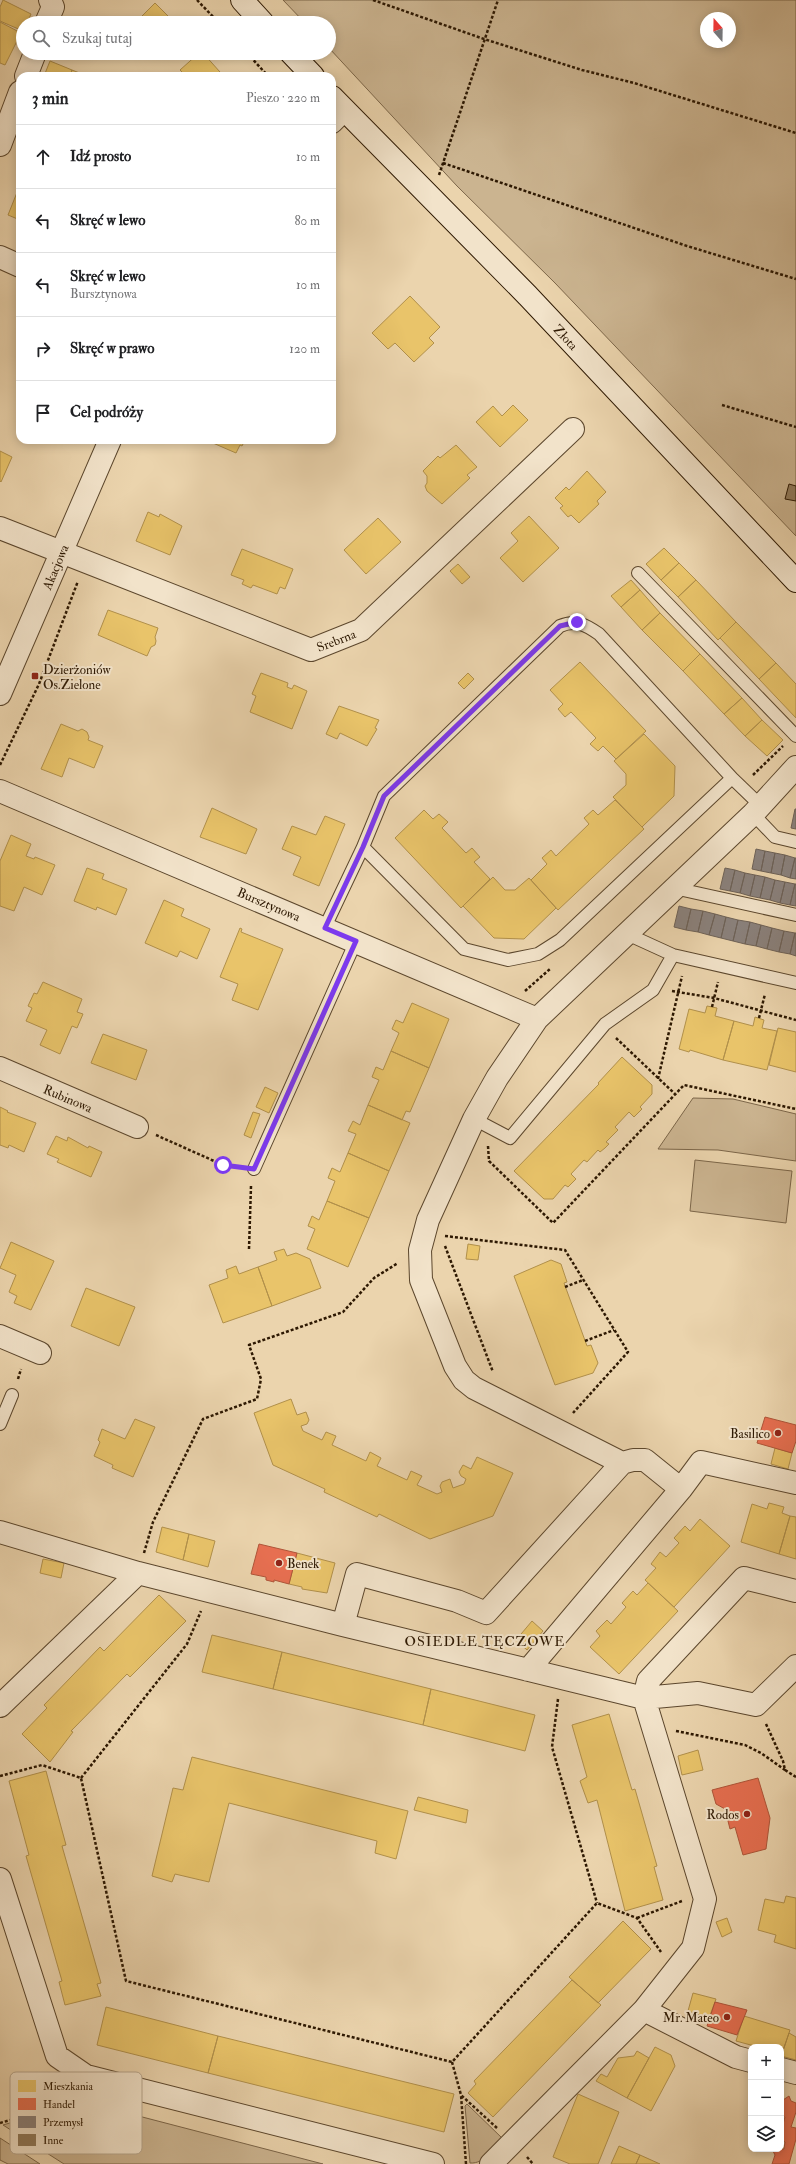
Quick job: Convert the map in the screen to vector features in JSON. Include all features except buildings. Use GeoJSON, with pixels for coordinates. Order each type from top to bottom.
{"type":"FeatureCollection","features":[{"type":"Feature","properties":{"kind":"street"},"geometry":{"type":"LineString","coordinates":[[49,16],[53,7],[50,0]]}},
{"type":"Feature","properties":{"kind":"street"},"geometry":{"type":"LineString","coordinates":[[242,0],[257,16]]}},
{"type":"Feature","properties":{"kind":"street"},"geometry":{"type":"LineString","coordinates":[[28,72],[32,60]]}},
{"type":"Feature","properties":{"kind":"street"},"geometry":{"type":"LineString","coordinates":[[298,60],[309,72]]}},
{"type":"Feature","properties":{"kind":"street"},"geometry":{"type":"LineString","coordinates":[[0,145],[16,103]]}},
{"type":"Feature","properties":{"kind":"street","name":"Złota"},"geometry":{"type":"LineString","coordinates":[[336,110],[528,296],[796,581]]}},
{"type":"Feature","properties":{"kind":"street"},"geometry":{"type":"LineString","coordinates":[[0,257],[16,264]]}},
{"type":"Feature","properties":{"kind":"street","name":"Srebrna"},"geometry":{"type":"LineString","coordinates":[[0,528],[310,650],[361,630],[573,429]]}},
{"type":"Feature","properties":{"kind":"street","name":"Akacjowa"},"geometry":{"type":"LineString","coordinates":[[0,694],[108,444]]}},
{"type":"Feature","properties":{"kind":"street"},"geometry":{"type":"LineString","coordinates":[[622,1463],[474,1388],[464,1380],[455,1366],[421,1280],[420,1250],[428,1220],[482,1123],[496,1078],[537,1019],[757,810],[796,767]]}},
{"type":"Feature","properties":{"kind":"street","name":"Bursztynowa"},"geometry":{"type":"LineString","coordinates":[[0,791],[537,1019]]}},
{"type":"Feature","properties":{"kind":"street","name":"Rubinowa"},"geometry":{"type":"LineString","coordinates":[[0,1068],[137,1127]]}},
{"type":"Feature","properties":{"kind":"street"},"geometry":{"type":"LineString","coordinates":[[0,1336],[34,1351]]}},
{"type":"Feature","properties":{"kind":"street"},"geometry":{"type":"LineString","coordinates":[[343,1625],[357,1574],[457,1601],[486,1613],[622,1463],[633,1460],[646,1460],[681,1489]]}},
{"type":"Feature","properties":{"kind":"street"},"geometry":{"type":"LineString","coordinates":[[528,1670],[681,1489],[701,1462],[796,1483]]}},
{"type":"Feature","properties":{"kind":"street"},"geometry":{"type":"LineString","coordinates":[[0,1532],[138,1573],[343,1625],[644,1698],[698,1693],[756,1706],[796,1666]]}},
{"type":"Feature","properties":{"kind":"street"},"geometry":{"type":"LineString","coordinates":[[0,1706],[138,1573]]}},
{"type":"Feature","properties":{"kind":"street"},"geometry":{"type":"LineString","coordinates":[[491,2164],[644,2010],[693,1948],[705,1899],[644,1698],[648,1681],[744,1578],[796,1591]]}},
{"type":"Feature","properties":{"kind":"street"},"geometry":{"type":"LineString","coordinates":[[0,1879],[49,2037],[57,2056],[80,2072]]}},
{"type":"Feature","properties":{"kind":"street"},"geometry":{"type":"LineString","coordinates":[[644,2010],[736,2057],[748,2060]]}},
{"type":"Feature","properties":{"kind":"street"},"geometry":{"type":"LineString","coordinates":[[784,2070],[796,2073]]}},
{"type":"Feature","properties":{"kind":"street"},"geometry":{"type":"LineString","coordinates":[[142,2090],[433,2164]]}},
{"type":"Feature","properties":{"kind":"lane"},"geometry":{"type":"LineString","coordinates":[[638,572],[795,735]]}},
{"type":"Feature","properties":{"kind":"lane"},"geometry":{"type":"LineString","coordinates":[[325,928],[363,847],[384,796],[560,626],[568,623],[577,622],[599,634],[741,787],[775,837],[796,842]]}},
{"type":"Feature","properties":{"kind":"lane"},"geometry":{"type":"LineString","coordinates":[[363,847],[464,949],[508,960],[538,954],[560,940],[732,778]]}},
{"type":"Feature","properties":{"kind":"lane"},"geometry":{"type":"LineString","coordinates":[[674,888],[796,915]]}},
{"type":"Feature","properties":{"kind":"lane"},"geometry":{"type":"LineString","coordinates":[[627,934],[672,955],[796,983]]}},
{"type":"Feature","properties":{"kind":"lane"},"geometry":{"type":"LineString","coordinates":[[254,1169],[356,941]]}},
{"type":"Feature","properties":{"kind":"lane"},"geometry":{"type":"LineString","coordinates":[[482,1123],[510,1138],[603,1027],[652,990],[672,955]]}},
{"type":"Feature","properties":{"kind":"lane"},"geometry":{"type":"LineString","coordinates":[[0,1424],[12,1395]]}},
{"type":"Feature","properties":{"kind":"path"},"geometry":{"type":"LineString","coordinates":[[197,0],[212,16]]}},
{"type":"Feature","properties":{"kind":"path"},"geometry":{"type":"LineString","coordinates":[[373,0],[484,39],[796,133]]}},
{"type":"Feature","properties":{"kind":"path"},"geometry":{"type":"LineString","coordinates":[[439,176],[498,0]]}},
{"type":"Feature","properties":{"kind":"path"},"geometry":{"type":"LineString","coordinates":[[253,60],[264,72]]}},
{"type":"Feature","properties":{"kind":"path"},"geometry":{"type":"LineString","coordinates":[[443,163],[687,246],[796,279]]}},
{"type":"Feature","properties":{"kind":"path"},"geometry":{"type":"LineString","coordinates":[[722,405],[796,427]]}},
{"type":"Feature","properties":{"kind":"path"},"geometry":{"type":"LineString","coordinates":[[0,765],[39,684],[80,574]]}},
{"type":"Feature","properties":{"kind":"path"},"geometry":{"type":"LineString","coordinates":[[741,787],[795,735]]}},
{"type":"Feature","properties":{"kind":"path"},"geometry":{"type":"LineString","coordinates":[[658,1079],[686,958]]}},
{"type":"Feature","properties":{"kind":"path"},"geometry":{"type":"LineString","coordinates":[[519,994],[523,993],[554,965]]}},
{"type":"Feature","properties":{"kind":"path"},"geometry":{"type":"LineString","coordinates":[[712,1007],[721,966]]}},
{"type":"Feature","properties":{"kind":"path"},"geometry":{"type":"LineString","coordinates":[[759,1018],[769,977]]}},
{"type":"Feature","properties":{"kind":"path"},"geometry":{"type":"LineString","coordinates":[[652,990],[678,991],[714,998],[796,1020]]}},
{"type":"Feature","properties":{"kind":"path"},"geometry":{"type":"LineString","coordinates":[[603,1027],[675,1094]]}},
{"type":"Feature","properties":{"kind":"path"},"geometry":{"type":"LineString","coordinates":[[482,1123],[488,1141],[489,1161],[553,1223],[684,1085],[796,1109]]}},
{"type":"Feature","properties":{"kind":"path"},"geometry":{"type":"LineString","coordinates":[[137,1127],[223,1165],[254,1169],[251,1179],[249,1249]]}},
{"type":"Feature","properties":{"kind":"path"},"geometry":{"type":"LineString","coordinates":[[442,1235],[565,1250],[628,1352],[570,1416]]}},
{"type":"Feature","properties":{"kind":"path"},"geometry":{"type":"LineString","coordinates":[[444,1244],[493,1373]]}},
{"type":"Feature","properties":{"kind":"path"},"geometry":{"type":"LineString","coordinates":[[138,1573],[152,1522],[203,1419],[257,1399],[261,1379],[249,1345],[343,1312],[374,1278],[401,1262]]}},
{"type":"Feature","properties":{"kind":"path"},"geometry":{"type":"LineString","coordinates":[[565,1288],[584,1280]]}},
{"type":"Feature","properties":{"kind":"path"},"geometry":{"type":"LineString","coordinates":[[585,1341],[614,1330]]}},
{"type":"Feature","properties":{"kind":"path"},"geometry":{"type":"LineString","coordinates":[[12,1395],[34,1351]]}},
{"type":"Feature","properties":{"kind":"path"},"geometry":{"type":"LineString","coordinates":[[81,1778],[187,1644],[210,1591]]}},
{"type":"Feature","properties":{"kind":"path"},"geometry":{"type":"LineString","coordinates":[[561,1678],[552,1747],[597,1903]]}},
{"type":"Feature","properties":{"kind":"path"},"geometry":{"type":"LineString","coordinates":[[756,1706],[783,1761],[785,1770]]}},
{"type":"Feature","properties":{"kind":"path"},"geometry":{"type":"LineString","coordinates":[[652,1726],[745,1745],[762,1753],[796,1777]]}},
{"type":"Feature","properties":{"kind":"path"},"geometry":{"type":"LineString","coordinates":[[0,1776],[42,1765],[81,1778]]}},
{"type":"Feature","properties":{"kind":"path"},"geometry":{"type":"LineString","coordinates":[[81,1778],[126,1981],[452,2062]]}},
{"type":"Feature","properties":{"kind":"path"},"geometry":{"type":"LineString","coordinates":[[452,2062],[597,1903]]}},
{"type":"Feature","properties":{"kind":"path"},"geometry":{"type":"LineString","coordinates":[[597,1903],[637,1918],[656,1947]]}},
{"type":"Feature","properties":{"kind":"path"},"geometry":{"type":"LineString","coordinates":[[637,1918],[667,1906]]}},
{"type":"Feature","properties":{"kind":"path"},"geometry":{"type":"LineString","coordinates":[[452,2062],[461,2095],[466,2164]]}},
{"type":"Feature","properties":{"kind":"path"},"geometry":{"type":"LineString","coordinates":[[461,2095],[506,2137],[514,2141]]}},
{"type":"Feature","properties":{"kind":"path"},"geometry":{"type":"LineString","coordinates":[[0,2123],[10,2120]]}},
{"type":"Feature","properties":{"kind":"shaded area"},"geometry":{"type":"Polygon","coordinates":[[[283,0],[796,0],[796,536],[555,283],[457,186],[336,56],[336,16],[298,16],[283,0]]]}},
{"type":"Feature","properties":{"kind":"shaded area"},"geometry":{"type":"Polygon","coordinates":[[[693,1098],[733,1099],[796,1114],[796,1161],[718,1150],[658,1149],[693,1098]]]}},
{"type":"Feature","properties":{"kind":"shaded area"},"geometry":{"type":"Polygon","coordinates":[[[695,1160],[792,1171],[786,1223],[690,1211],[695,1160]]]}},
{"type":"Feature","properties":{"kind":"shaded area"},"geometry":{"type":"Polygon","coordinates":[[[467,2104],[502,2138],[489,2155],[475,2163],[470,2163],[465,2106],[467,2104]]]}},
{"type":"Feature","properties":{"kind":"shaded area"},"geometry":{"type":"Polygon","coordinates":[[[142,2117],[323,2164],[64,2164],[48,2154],[142,2154],[142,2117]]]}},
{"type":"Feature","properties":{"kind":"shaded area"},"geometry":{"type":"Polygon","coordinates":[[[10,2123],[10,2129],[3,2125],[10,2123]]]}},
{"type":"Feature","properties":{"kind":"shaded area"},"geometry":{"type":"Polygon","coordinates":[[[0,2138],[10,2144],[10,2154],[25,2154],[40,2164],[8,2164],[0,2160],[0,2138]]]}},
{"type":"Feature","properties":{"kind":"place","name":"Dzierżoniów Os.Zielone"},"geometry":{"type":"Point","coordinates":[35,676]}},
{"type":"Feature","properties":{"kind":"place","name":"Basilico"},"geometry":{"type":"Point","coordinates":[778,1433]}},
{"type":"Feature","properties":{"kind":"place","name":"Benek"},"geometry":{"type":"Point","coordinates":[279,1563]}},
{"type":"Feature","properties":{"kind":"place","name":"Rodos"},"geometry":{"type":"Point","coordinates":[747,1814]}},
{"type":"Feature","properties":{"kind":"place","name":"Mr. Mateo"},"geometry":{"type":"Point","coordinates":[727,2017]}},
{"type":"Feature","properties":{"kind":"district","name":"OSIEDLE TĘCZOWE"},"geometry":{"type":"Point","coordinates":[485,1641]}},
{"type":"Feature","properties":{"kind":"route"},"geometry":{"type":"LineString","coordinates":[[223,1165],[254,1169],[356,941],[325,928],[363,847],[384,796],[560,626],[577,622]]}}]}
